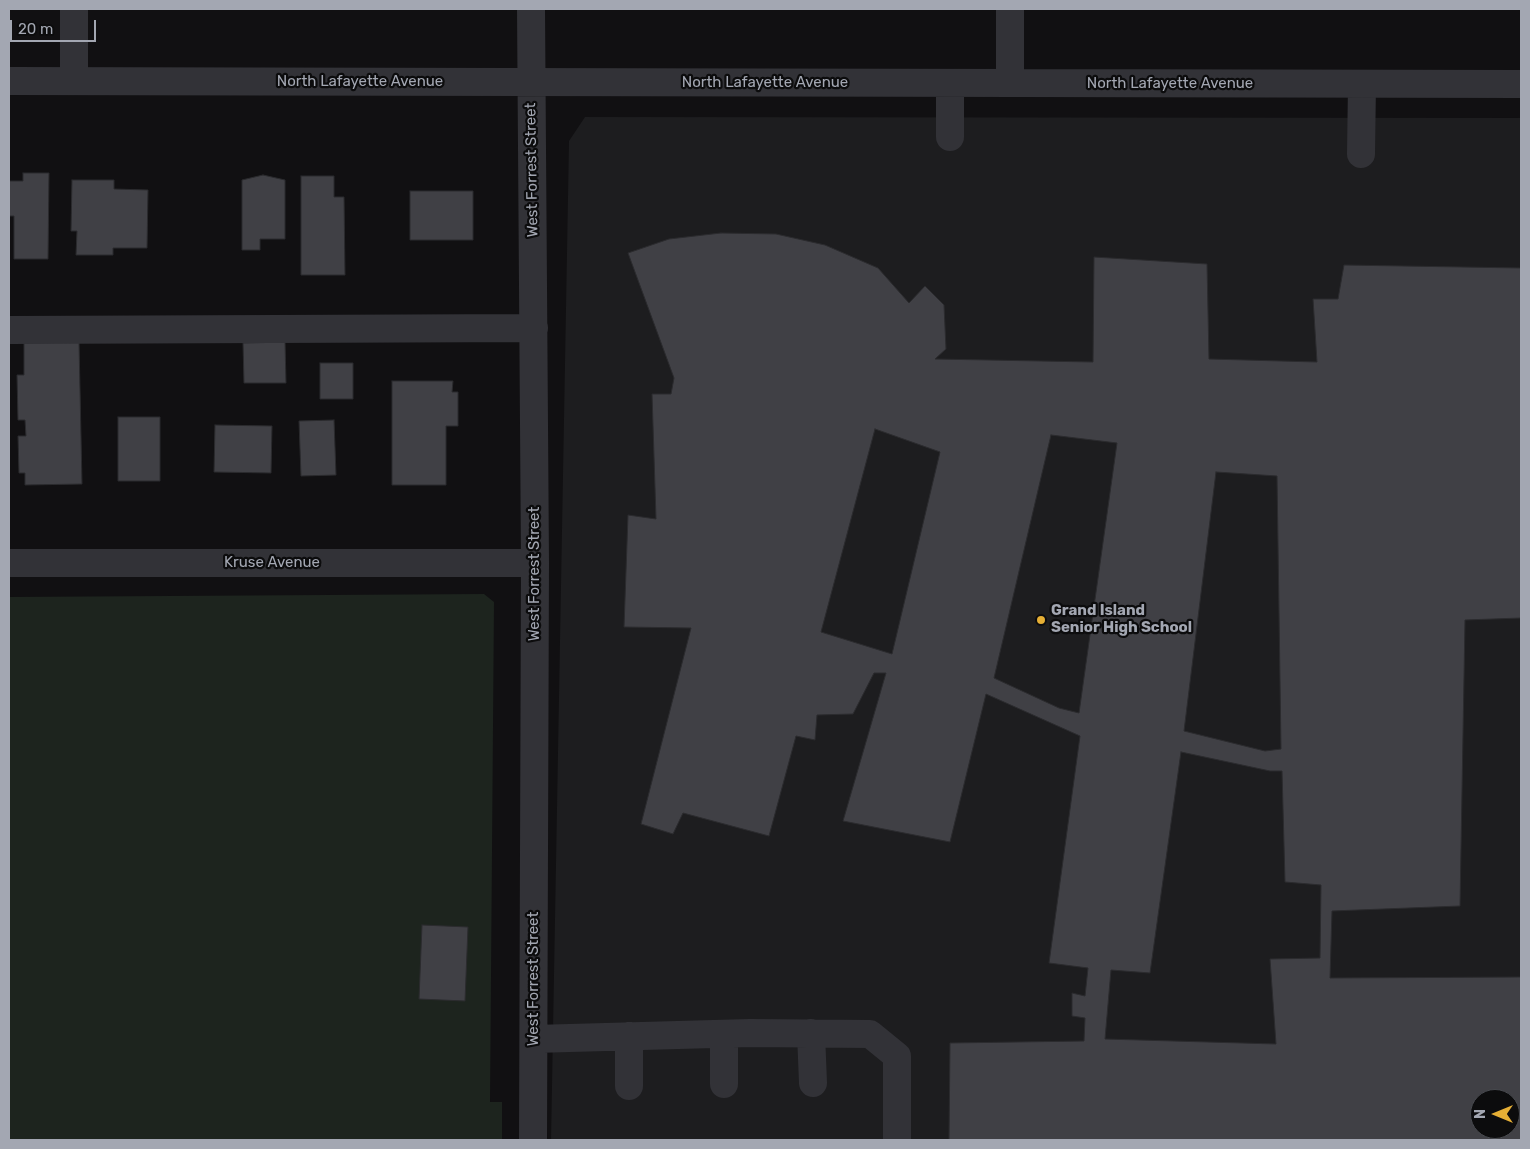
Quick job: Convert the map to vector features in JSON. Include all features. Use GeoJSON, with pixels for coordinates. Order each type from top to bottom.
{"type":"FeatureCollection","features":[{"type":"Feature","properties":{"kind":"street"},"geometry":{"type":"LineString","coordinates":[[74,9],[74,81]]}},
{"type":"Feature","properties":{"kind":"street","name":"West Forrest Street"},"geometry":{"type":"LineString","coordinates":[[531,9],[535,562],[533,1140]]}},
{"type":"Feature","properties":{"kind":"street"},"geometry":{"type":"LineString","coordinates":[[1010,9],[1010,83]]}},
{"type":"Feature","properties":{"kind":"street","name":"North Lafayette Avenue"},"geometry":{"type":"LineString","coordinates":[[9,81],[1521,84]]}},
{"type":"Feature","properties":{"kind":"street"},"geometry":{"type":"LineString","coordinates":[[950,83],[950,137]]}},
{"type":"Feature","properties":{"kind":"street"},"geometry":{"type":"LineString","coordinates":[[1361,154],[1362,84]]}},
{"type":"Feature","properties":{"kind":"street"},"geometry":{"type":"LineString","coordinates":[[9,330],[534,328]]}},
{"type":"Feature","properties":{"kind":"street","name":"Kruse Avenue"},"geometry":{"type":"LineString","coordinates":[[9,563],[535,562]]}},
{"type":"Feature","properties":{"kind":"street"},"geometry":{"type":"LineString","coordinates":[[811,1033],[813,1083]]}},
{"type":"Feature","properties":{"kind":"street"},"geometry":{"type":"LineString","coordinates":[[534,1039],[724,1034],[870,1034],[897,1056],[897,1140]]}},
{"type":"Feature","properties":{"kind":"street"},"geometry":{"type":"LineString","coordinates":[[724,1034],[724,1084]]}},
{"type":"Feature","properties":{"kind":"street"},"geometry":{"type":"LineString","coordinates":[[629,1036],[629,1086]]}},
{"type":"Feature","properties":{"kind":"shaded area","name":"Grand Island Senior High School"},"geometry":{"type":"Polygon","coordinates":[[[585,117],[1521,118],[1521,1140],[551,1140],[569,141],[585,117]]]}},
{"type":"Feature","properties":{"kind":"shaded area"},"geometry":{"type":"Polygon","coordinates":[[[484,594],[494,602],[490,1102],[502,1102],[502,1140],[9,1140],[9,597],[484,594]]]}},
{"type":"Feature","properties":{"kind":"building"},"geometry":{"type":"Polygon","coordinates":[[[23,173],[49,173],[48,259],[14,259],[14,216],[9,216],[9,181],[23,181],[23,173]]]}},
{"type":"Feature","properties":{"kind":"building"},"geometry":{"type":"Polygon","coordinates":[[[263,175],[285,180],[285,239],[260,239],[260,250],[242,250],[242,180],[263,175]]]}},
{"type":"Feature","properties":{"kind":"building"},"geometry":{"type":"Polygon","coordinates":[[[301,176],[334,176],[334,197],[344,197],[345,275],[301,275],[301,176]]]}},
{"type":"Feature","properties":{"kind":"building"},"geometry":{"type":"Polygon","coordinates":[[[72,180],[114,180],[114,189],[148,190],[147,248],[113,248],[113,255],[76,255],[77,231],[71,231],[72,180]]]}},
{"type":"Feature","properties":{"kind":"building"},"geometry":{"type":"Polygon","coordinates":[[[410,191],[473,191],[473,240],[410,240],[410,191]]]}},
{"type":"Feature","properties":{"kind":"building"},"geometry":{"type":"Polygon","coordinates":[[[721,233],[776,234],[825,245],[878,268],[909,303],[925,286],[944,305],[946,349],[935,359],[1093,362],[1094,257],[1207,264],[1209,359],[1317,362],[1313,299],[1338,299],[1344,265],[1521,268],[1521,618],[1465,620],[1460,906],[1332,911],[1330,978],[1521,977],[1521,1140],[949,1140],[950,1043],[1084,1041],[1085,1018],[1072,1016],[1072,993],[1085,996],[1088,968],[1049,963],[1080,736],[986,694],[950,842],[843,821],[886,673],[874,673],[853,714],[817,715],[815,740],[796,736],[769,836],[683,813],[673,834],[641,824],[691,628],[624,627],[628,515],[656,519],[652,394],[671,394],[674,378],[628,253],[669,239],[721,233]],[[875,429],[821,632],[892,654],[940,452],[875,429]],[[1051,435],[994,678],[1059,708],[1079,713],[1117,443],[1051,435]],[[1216,472],[1184,731],[1265,751],[1281,749],[1277,476],[1216,472]],[[1181,752],[1150,973],[1111,970],[1105,1039],[1276,1044],[1270,959],[1320,958],[1321,885],[1285,882],[1282,771],[1270,771],[1181,752]]]}},
{"type":"Feature","properties":{"kind":"building"},"geometry":{"type":"Polygon","coordinates":[[[79,342],[82,484],[25,485],[25,473],[19,473],[18,436],[26,436],[25,420],[18,420],[17,375],[24,375],[24,343],[79,342]]]}},
{"type":"Feature","properties":{"kind":"building"},"geometry":{"type":"Polygon","coordinates":[[[285,342],[286,383],[244,383],[243,343],[285,342]]]}},
{"type":"Feature","properties":{"kind":"building"},"geometry":{"type":"Polygon","coordinates":[[[320,363],[353,363],[353,399],[320,399],[320,363]]]}},
{"type":"Feature","properties":{"kind":"building"},"geometry":{"type":"Polygon","coordinates":[[[392,381],[453,381],[452,392],[458,392],[458,426],[446,426],[446,485],[392,485],[392,381]]]}},
{"type":"Feature","properties":{"kind":"building"},"geometry":{"type":"Polygon","coordinates":[[[118,417],[160,417],[160,481],[118,481],[118,417]]]}},
{"type":"Feature","properties":{"kind":"building"},"geometry":{"type":"Polygon","coordinates":[[[334,420],[336,475],[301,476],[299,421],[334,420]]]}},
{"type":"Feature","properties":{"kind":"building"},"geometry":{"type":"Polygon","coordinates":[[[215,425],[272,426],[271,473],[214,472],[215,425]]]}},
{"type":"Feature","properties":{"kind":"building"},"geometry":{"type":"Polygon","coordinates":[[[422,925],[468,927],[465,1001],[419,999],[422,925]]]}},
{"type":"Feature","properties":{"kind":"place","name":"Grand Island Senior High School"},"geometry":{"type":"Point","coordinates":[1041,620]}}]}
